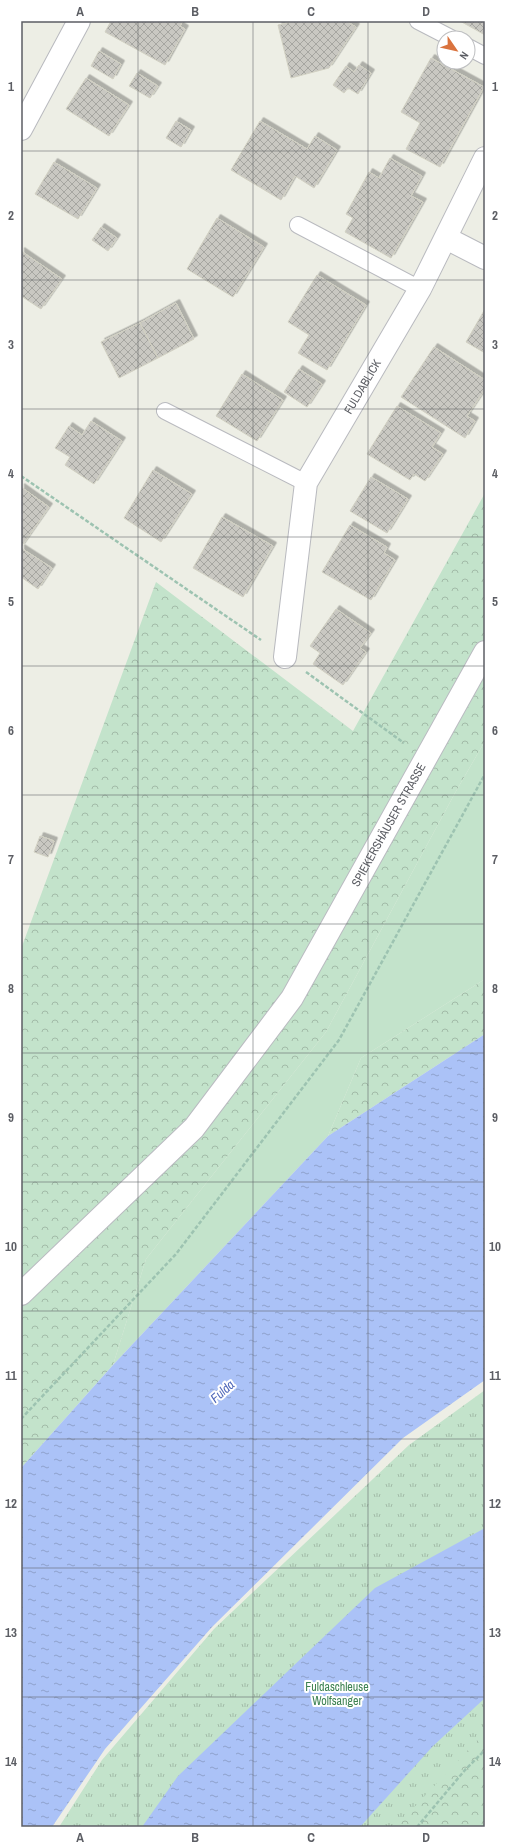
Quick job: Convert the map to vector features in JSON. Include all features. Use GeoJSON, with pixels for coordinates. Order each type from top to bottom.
{"type":"FeatureCollection","features":[{"type":"Feature","properties":{"kind":"street"},"geometry":{"type":"LineString","coordinates":[[21,129],[79,21]]}},
{"type":"Feature","properties":{"kind":"street","name":"FULDABLICK"},"geometry":{"type":"LineString","coordinates":[[285,657],[306,483],[420,289],[485,158]]}},
{"type":"Feature","properties":{"kind":"street"},"geometry":{"type":"LineString","coordinates":[[446,238],[485,258]]}},
{"type":"Feature","properties":{"kind":"street","name":"SPIEKERSHÄUSER STRASSE"},"geometry":{"type":"LineString","coordinates":[[21,1294],[194,1128],[292,998],[485,652]]}},
{"type":"Feature","properties":{"kind":"lane"},"geometry":{"type":"LineString","coordinates":[[418,21],[436,30]]}},
{"type":"Feature","properties":{"kind":"lane"},"geometry":{"type":"LineString","coordinates":[[476,51],[485,56]]}},
{"type":"Feature","properties":{"kind":"lane"},"geometry":{"type":"LineString","coordinates":[[298,225],[420,289]]}},
{"type":"Feature","properties":{"kind":"lane"},"geometry":{"type":"LineString","coordinates":[[165,411],[306,483]]}},
{"type":"Feature","properties":{"kind":"path"},"geometry":{"type":"LineString","coordinates":[[21,476],[160,572]]}},
{"type":"Feature","properties":{"kind":"path"},"geometry":{"type":"LineString","coordinates":[[21,1419],[176,1254],[339,1040],[485,774]]}},
{"type":"Feature","properties":{"kind":"path"},"geometry":{"type":"LineString","coordinates":[[418,1827],[465,1770],[485,1750]]}},
{"type":"Feature","properties":{"kind":"green space"},"geometry":{"type":"Polygon","coordinates":[[[485,493],[485,741],[455,793],[326,1032],[146,1259],[113,1365],[21,1468],[21,949],[156,582],[353,731],[485,493]]]}},
{"type":"Feature","properties":{"kind":"green space"},"geometry":{"type":"Polygon","coordinates":[[[485,741],[485,979],[361,1058],[328,1136],[113,1365],[146,1259],[326,1032],[455,793],[485,741]]]}},
{"type":"Feature","properties":{"kind":"green space"},"geometry":{"type":"Polygon","coordinates":[[[485,979],[485,1034],[328,1136],[361,1058],[485,979]]]}},
{"type":"Feature","properties":{"kind":"green space","name":"Fuldaschleuse Wolfsanger"},"geometry":{"type":"Polygon","coordinates":[[[485,1390],[485,1732],[404,1818],[398,1827],[59,1827],[102,1760],[214,1629],[409,1445],[485,1390]]]}},
{"type":"Feature","properties":{"kind":"green space"},"geometry":{"type":"Polygon","coordinates":[[[485,1698],[485,1827],[360,1827],[485,1698]]]}},
{"type":"Feature","properties":{"kind":"water","name":"Fulda"},"geometry":{"type":"Polygon","coordinates":[[[485,1034],[485,1380],[403,1438],[212,1627],[105,1749],[52,1827],[21,1827],[21,1468],[113,1365],[328,1136],[485,1034]]]}},
{"type":"Feature","properties":{"kind":"water"},"geometry":{"type":"Polygon","coordinates":[[[485,1528],[485,1698],[433,1746],[360,1827],[142,1827],[178,1776],[375,1588],[485,1528]]]}},
{"type":"Feature","properties":{"kind":"building"},"geometry":{"type":"Polygon","coordinates":[[[111,21],[183,21],[180,26],[185,29],[165,65],[105,32],[111,21]]]}},
{"type":"Feature","properties":{"kind":"building"},"geometry":{"type":"Polygon","coordinates":[[[296,21],[346,21],[356,27],[329,68],[291,78],[278,25],[296,21]]]}},
{"type":"Feature","properties":{"kind":"building"},"geometry":{"type":"Polygon","coordinates":[[[460,21],[485,21],[485,35],[460,21]]]}},
{"type":"Feature","properties":{"kind":"building"},"geometry":{"type":"Polygon","coordinates":[[[99,51],[121,64],[113,79],[91,66],[99,51]]]}},
{"type":"Feature","properties":{"kind":"building"},"geometry":{"type":"Polygon","coordinates":[[[431,58],[436,61],[436,70],[453,70],[484,87],[440,167],[406,149],[420,123],[401,112],[431,58]]]}},
{"type":"Feature","properties":{"kind":"building"},"geometry":{"type":"Polygon","coordinates":[[[359,65],[371,73],[358,94],[348,88],[344,93],[333,85],[346,66],[354,72],[359,65]]]}},
{"type":"Feature","properties":{"kind":"building"},"geometry":{"type":"Polygon","coordinates":[[[137,73],[158,86],[150,98],[129,86],[137,73]]]}},
{"type":"Feature","properties":{"kind":"building"},"geometry":{"type":"Polygon","coordinates":[[[86,78],[129,105],[109,136],[66,109],[86,78]]]}},
{"type":"Feature","properties":{"kind":"building"},"geometry":{"type":"Polygon","coordinates":[[[176,121],[191,130],[181,147],[166,138],[176,121]]]}},
{"type":"Feature","properties":{"kind":"building"},"geometry":{"type":"Polygon","coordinates":[[[260,121],[307,149],[315,136],[337,150],[314,188],[295,176],[281,200],[231,170],[260,121]]]}},
{"type":"Feature","properties":{"kind":"building"},"geometry":{"type":"Polygon","coordinates":[[[390,158],[422,176],[411,196],[423,202],[391,258],[345,232],[353,218],[346,214],[369,172],[379,178],[390,158]]]}},
{"type":"Feature","properties":{"kind":"building"},"geometry":{"type":"Polygon","coordinates":[[[54,162],[97,188],[78,219],[35,194],[54,162]]]}},
{"type":"Feature","properties":{"kind":"building"},"geometry":{"type":"Polygon","coordinates":[[[217,218],[264,247],[233,297],[187,269],[217,218]]]}},
{"type":"Feature","properties":{"kind":"building"},"geometry":{"type":"Polygon","coordinates":[[[101,227],[117,238],[108,251],[92,240],[101,227]]]}},
{"type":"Feature","properties":{"kind":"building"},"geometry":{"type":"Polygon","coordinates":[[[21,251],[62,279],[41,309],[21,296],[21,251]]]}},
{"type":"Feature","properties":{"kind":"building"},"geometry":{"type":"Polygon","coordinates":[[[317,275],[366,305],[327,370],[298,353],[309,335],[288,322],[317,275]]]}},
{"type":"Feature","properties":{"kind":"building"},"geometry":{"type":"Polygon","coordinates":[[[176,303],[194,339],[158,358],[140,323],[176,303]]]}},
{"type":"Feature","properties":{"kind":"building"},"geometry":{"type":"Polygon","coordinates":[[[485,309],[485,353],[466,342],[485,309]]]}},
{"type":"Feature","properties":{"kind":"building"},"geometry":{"type":"Polygon","coordinates":[[[140,323],[158,358],[119,378],[101,342],[140,323]]]}},
{"type":"Feature","properties":{"kind":"building"},"geometry":{"type":"Polygon","coordinates":[[[434,347],[485,380],[485,389],[467,416],[475,421],[465,438],[401,397],[434,347]]]}},
{"type":"Feature","properties":{"kind":"building"},"geometry":{"type":"Polygon","coordinates":[[[299,369],[322,384],[307,407],[284,392],[299,369]]]}},
{"type":"Feature","properties":{"kind":"building"},"geometry":{"type":"Polygon","coordinates":[[[242,374],[283,400],[257,441],[216,416],[242,374]]]}},
{"type":"Feature","properties":{"kind":"building"},"geometry":{"type":"Polygon","coordinates":[[[397,406],[441,433],[432,447],[443,454],[425,481],[414,474],[410,480],[367,454],[397,406]]]}},
{"type":"Feature","properties":{"kind":"building"},"geometry":{"type":"Polygon","coordinates":[[[91,421],[122,441],[94,484],[65,465],[70,457],[55,448],[69,426],[82,435],[91,421]]]}},
{"type":"Feature","properties":{"kind":"building"},"geometry":{"type":"Polygon","coordinates":[[[153,470],[192,494],[161,542],[124,518],[153,470]]]}},
{"type":"Feature","properties":{"kind":"building"},"geometry":{"type":"Polygon","coordinates":[[[371,477],[408,499],[387,533],[350,511],[371,477]]]}},
{"type":"Feature","properties":{"kind":"building"},"geometry":{"type":"Polygon","coordinates":[[[21,487],[49,507],[21,547],[21,487]]]}},
{"type":"Feature","properties":{"kind":"building"},"geometry":{"type":"Polygon","coordinates":[[[222,517],[273,546],[243,597],[193,568],[222,517]]]}},
{"type":"Feature","properties":{"kind":"building"},"geometry":{"type":"Polygon","coordinates":[[[350,525],[387,547],[384,553],[395,560],[371,600],[322,572],[350,525]]]}},
{"type":"Feature","properties":{"kind":"building"},"geometry":{"type":"Polygon","coordinates":[[[21,548],[52,568],[38,589],[21,577],[21,548]]]}},
{"type":"Feature","properties":{"kind":"building"},"geometry":{"type":"Polygon","coordinates":[[[336,609],[371,633],[360,648],[366,652],[343,685],[313,664],[320,653],[310,646],[336,609]]]}},
{"type":"Feature","properties":{"kind":"building"},"geometry":{"type":"Polygon","coordinates":[[[40,836],[54,841],[48,857],[34,852],[40,836]]]}}]}
